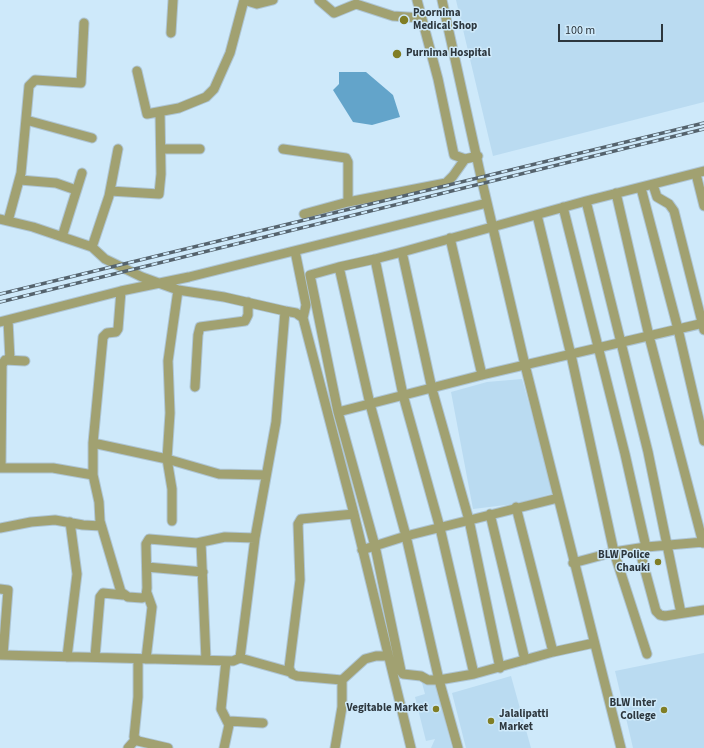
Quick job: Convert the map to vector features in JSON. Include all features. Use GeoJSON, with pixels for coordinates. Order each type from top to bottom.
{"type":"FeatureCollection","features":[{"type":"Feature","properties":{"kind":"street"},"geometry":{"type":"LineString","coordinates":[[171,33],[173,0]]}},
{"type":"Feature","properties":{"kind":"street"},"geometry":{"type":"LineString","coordinates":[[137,71],[146,112],[150,114],[184,106],[206,97],[212,92],[230,53],[244,0],[257,4],[274,0]]}},
{"type":"Feature","properties":{"kind":"street"},"geometry":{"type":"LineString","coordinates":[[319,0],[334,13],[356,4],[393,16],[422,18]]}},
{"type":"Feature","properties":{"kind":"street"},"geometry":{"type":"LineString","coordinates":[[417,0],[438,79],[454,155],[464,159],[478,156]]}},
{"type":"Feature","properties":{"kind":"street"},"geometry":{"type":"LineString","coordinates":[[442,0],[478,156],[487,203],[573,563],[621,748]]}},
{"type":"Feature","properties":{"kind":"street"},"geometry":{"type":"LineString","coordinates":[[84,23],[81,83],[35,80],[30,86],[20,180],[4,220],[29,225],[92,247],[106,259],[142,277],[178,290],[248,302],[296,313],[303,318]]}},
{"type":"Feature","properties":{"kind":"street"},"geometry":{"type":"LineString","coordinates":[[110,191],[159,194],[161,174],[160,112]]}},
{"type":"Feature","properties":{"kind":"street"},"geometry":{"type":"LineString","coordinates":[[26,120],[92,138]]}},
{"type":"Feature","properties":{"kind":"street"},"geometry":{"type":"LineString","coordinates":[[283,148],[346,158],[348,162],[348,202]]}},
{"type":"Feature","properties":{"kind":"street"},"geometry":{"type":"LineString","coordinates":[[92,247],[110,191],[118,149]]}},
{"type":"Feature","properties":{"kind":"street"},"geometry":{"type":"LineString","coordinates":[[161,149],[200,149]]}},
{"type":"Feature","properties":{"kind":"street"},"geometry":{"type":"LineString","coordinates":[[304,214],[348,202],[446,182],[453,176],[464,159]]}},
{"type":"Feature","properties":{"kind":"street"},"geometry":{"type":"LineString","coordinates":[[594,643],[553,652],[500,668],[439,680],[428,680],[421,676],[403,674],[401,671],[375,546],[338,412],[310,275],[402,252],[563,207],[700,172],[704,206]]}},
{"type":"Feature","properties":{"kind":"street"},"geometry":{"type":"LineString","coordinates":[[62,237],[82,173]]}},
{"type":"Feature","properties":{"kind":"street"},"geometry":{"type":"LineString","coordinates":[[20,180],[56,183],[76,190]]}},
{"type":"Feature","properties":{"kind":"street"},"geometry":{"type":"LineString","coordinates":[[338,412],[482,375],[678,329],[703,325],[674,211],[669,204],[657,197],[653,185]]}},
{"type":"Feature","properties":{"kind":"street"},"geometry":{"type":"LineString","coordinates":[[640,188],[678,329],[704,441]]}},
{"type":"Feature","properties":{"kind":"street"},"geometry":{"type":"LineString","coordinates":[[573,563],[614,552],[703,542],[649,336],[616,193]]}},
{"type":"Feature","properties":{"kind":"street"},"geometry":{"type":"LineString","coordinates":[[586,201],[668,545],[681,614]]}},
{"type":"Feature","properties":{"kind":"street"},"geometry":{"type":"LineString","coordinates":[[10,360],[4,321],[121,291],[295,251],[487,203]]}},
{"type":"Feature","properties":{"kind":"street"},"geometry":{"type":"LineString","coordinates":[[563,207],[625,454],[642,548],[656,611],[660,615],[665,616],[704,610]]}},
{"type":"Feature","properties":{"kind":"street"},"geometry":{"type":"LineString","coordinates":[[537,215],[571,355],[614,552],[647,654]]}},
{"type":"Feature","properties":{"kind":"street"},"geometry":{"type":"LineString","coordinates":[[450,238],[482,375]]}},
{"type":"Feature","properties":{"kind":"street"},"geometry":{"type":"LineString","coordinates":[[295,251],[306,305],[303,318],[354,514],[411,748]]}},
{"type":"Feature","properties":{"kind":"street"},"geometry":{"type":"LineString","coordinates":[[402,252],[432,389],[469,520],[500,668]]}},
{"type":"Feature","properties":{"kind":"street"},"geometry":{"type":"LineString","coordinates":[[375,259],[403,395],[440,528],[474,674]]}},
{"type":"Feature","properties":{"kind":"street"},"geometry":{"type":"LineString","coordinates":[[339,267],[370,404],[406,536],[439,680],[458,748]]}},
{"type":"Feature","properties":{"kind":"street"},"geometry":{"type":"LineString","coordinates":[[172,521],[172,489],[167,459],[170,413],[168,361],[178,290]]}},
{"type":"Feature","properties":{"kind":"street"},"geometry":{"type":"LineString","coordinates":[[121,291],[118,329],[116,332],[107,332],[103,337],[92,444],[93,475],[99,502],[101,526],[123,595]]}},
{"type":"Feature","properties":{"kind":"street"},"geometry":{"type":"LineString","coordinates":[[195,387],[198,335],[200,327],[245,321],[248,315],[248,302]]}},
{"type":"Feature","properties":{"kind":"street"},"geometry":{"type":"LineString","coordinates":[[240,658],[255,538],[276,422],[285,311]]}},
{"type":"Feature","properties":{"kind":"street"},"geometry":{"type":"LineString","coordinates":[[25,361],[5,360],[2,365],[0,470],[53,468],[93,475]]}},
{"type":"Feature","properties":{"kind":"street"},"geometry":{"type":"LineString","coordinates":[[92,444],[167,459],[219,474],[266,475]]}},
{"type":"Feature","properties":{"kind":"street"},"geometry":{"type":"LineString","coordinates":[[362,550],[406,536],[516,507],[558,498]]}},
{"type":"Feature","properties":{"kind":"street"},"geometry":{"type":"LineString","coordinates":[[516,507],[553,652]]}},
{"type":"Feature","properties":{"kind":"street"},"geometry":{"type":"LineString","coordinates":[[290,672],[300,580],[299,521],[305,519],[354,514]]}},
{"type":"Feature","properties":{"kind":"street"},"geometry":{"type":"LineString","coordinates":[[490,514],[525,660]]}},
{"type":"Feature","properties":{"kind":"street"},"geometry":{"type":"LineString","coordinates":[[0,528],[31,522],[61,520],[83,525],[101,526]]}},
{"type":"Feature","properties":{"kind":"street"},"geometry":{"type":"LineString","coordinates":[[67,657],[73,613],[74,586],[77,574],[70,522]]}},
{"type":"Feature","properties":{"kind":"street"},"geometry":{"type":"LineString","coordinates":[[128,748],[135,740],[142,659],[152,607],[147,593],[146,544],[149,539],[202,543],[225,537],[255,538]]}},
{"type":"Feature","properties":{"kind":"street"},"geometry":{"type":"LineString","coordinates":[[202,543],[206,660]]}},
{"type":"Feature","properties":{"kind":"street"},"geometry":{"type":"LineString","coordinates":[[147,568],[203,572]]}},
{"type":"Feature","properties":{"kind":"street"},"geometry":{"type":"LineString","coordinates":[[0,589],[8,590],[2,655],[226,661],[234,661],[240,658],[290,672],[297,676],[342,680],[365,659],[376,656],[388,656]]}},
{"type":"Feature","properties":{"kind":"street"},"geometry":{"type":"LineString","coordinates":[[95,657],[101,595],[107,593],[142,598],[147,593]]}},
{"type":"Feature","properties":{"kind":"street"},"geometry":{"type":"LineString","coordinates":[[224,748],[229,731],[229,721],[221,709],[226,661]]}},
{"type":"Feature","properties":{"kind":"street"},"geometry":{"type":"LineString","coordinates":[[335,748],[342,707],[342,680]]}},
{"type":"Feature","properties":{"kind":"street"},"geometry":{"type":"LineString","coordinates":[[229,721],[263,723]]}},
{"type":"Feature","properties":{"kind":"street"},"geometry":{"type":"LineString","coordinates":[[135,740],[168,748]]}},
{"type":"Feature","properties":{"kind":"shaded area"},"geometry":{"type":"Polygon","coordinates":[[[456,0],[704,0],[704,102],[493,156],[456,0]]]}},
{"type":"Feature","properties":{"kind":"shaded area"},"geometry":{"type":"Polygon","coordinates":[[[522,379],[554,493],[514,504],[473,509],[451,392],[487,382],[522,379]]]}},
{"type":"Feature","properties":{"kind":"shaded area","name":"BLW Inter College"},"geometry":{"type":"Polygon","coordinates":[[[704,653],[704,748],[633,748],[615,671],[704,653]]]}},
{"type":"Feature","properties":{"kind":"shaded area","name":"Vegitable Market"},"geometry":{"type":"Polygon","coordinates":[[[433,675],[452,748],[431,748],[435,739],[426,741],[415,697],[425,694],[422,683],[433,675]]]}},
{"type":"Feature","properties":{"kind":"shaded area","name":"Jalalipatti Market"},"geometry":{"type":"Polygon","coordinates":[[[511,676],[531,748],[466,748],[452,693],[511,676]]]}},
{"type":"Feature","properties":{"kind":"water"},"geometry":{"type":"Polygon","coordinates":[[[339,72],[366,72],[393,95],[400,117],[372,125],[353,122],[333,90],[339,84],[339,72]]]}},
{"type":"Feature","properties":{"kind":"railway"},"geometry":{"type":"LineString","coordinates":[[0,294],[704,123]]}},
{"type":"Feature","properties":{"kind":"railway"},"geometry":{"type":"LineString","coordinates":[[0,302],[704,129]]}},
{"type":"Feature","properties":{"kind":"place","name":"Poornima Medical Shop"},"geometry":{"type":"Point","coordinates":[404,20]}},
{"type":"Feature","properties":{"kind":"place","name":"Purnima Hospital"},"geometry":{"type":"Point","coordinates":[397,54]}},
{"type":"Feature","properties":{"kind":"place","name":"BLW Police Chauki"},"geometry":{"type":"Point","coordinates":[658,562]}},
{"type":"Feature","properties":{"kind":"place","name":"Vegitable Market"},"geometry":{"type":"Point","coordinates":[436,709]}},
{"type":"Feature","properties":{"kind":"place","name":"BLW Inter College"},"geometry":{"type":"Point","coordinates":[664,710]}},
{"type":"Feature","properties":{"kind":"place","name":"Jalalipatti Market"},"geometry":{"type":"Point","coordinates":[491,721]}}]}
